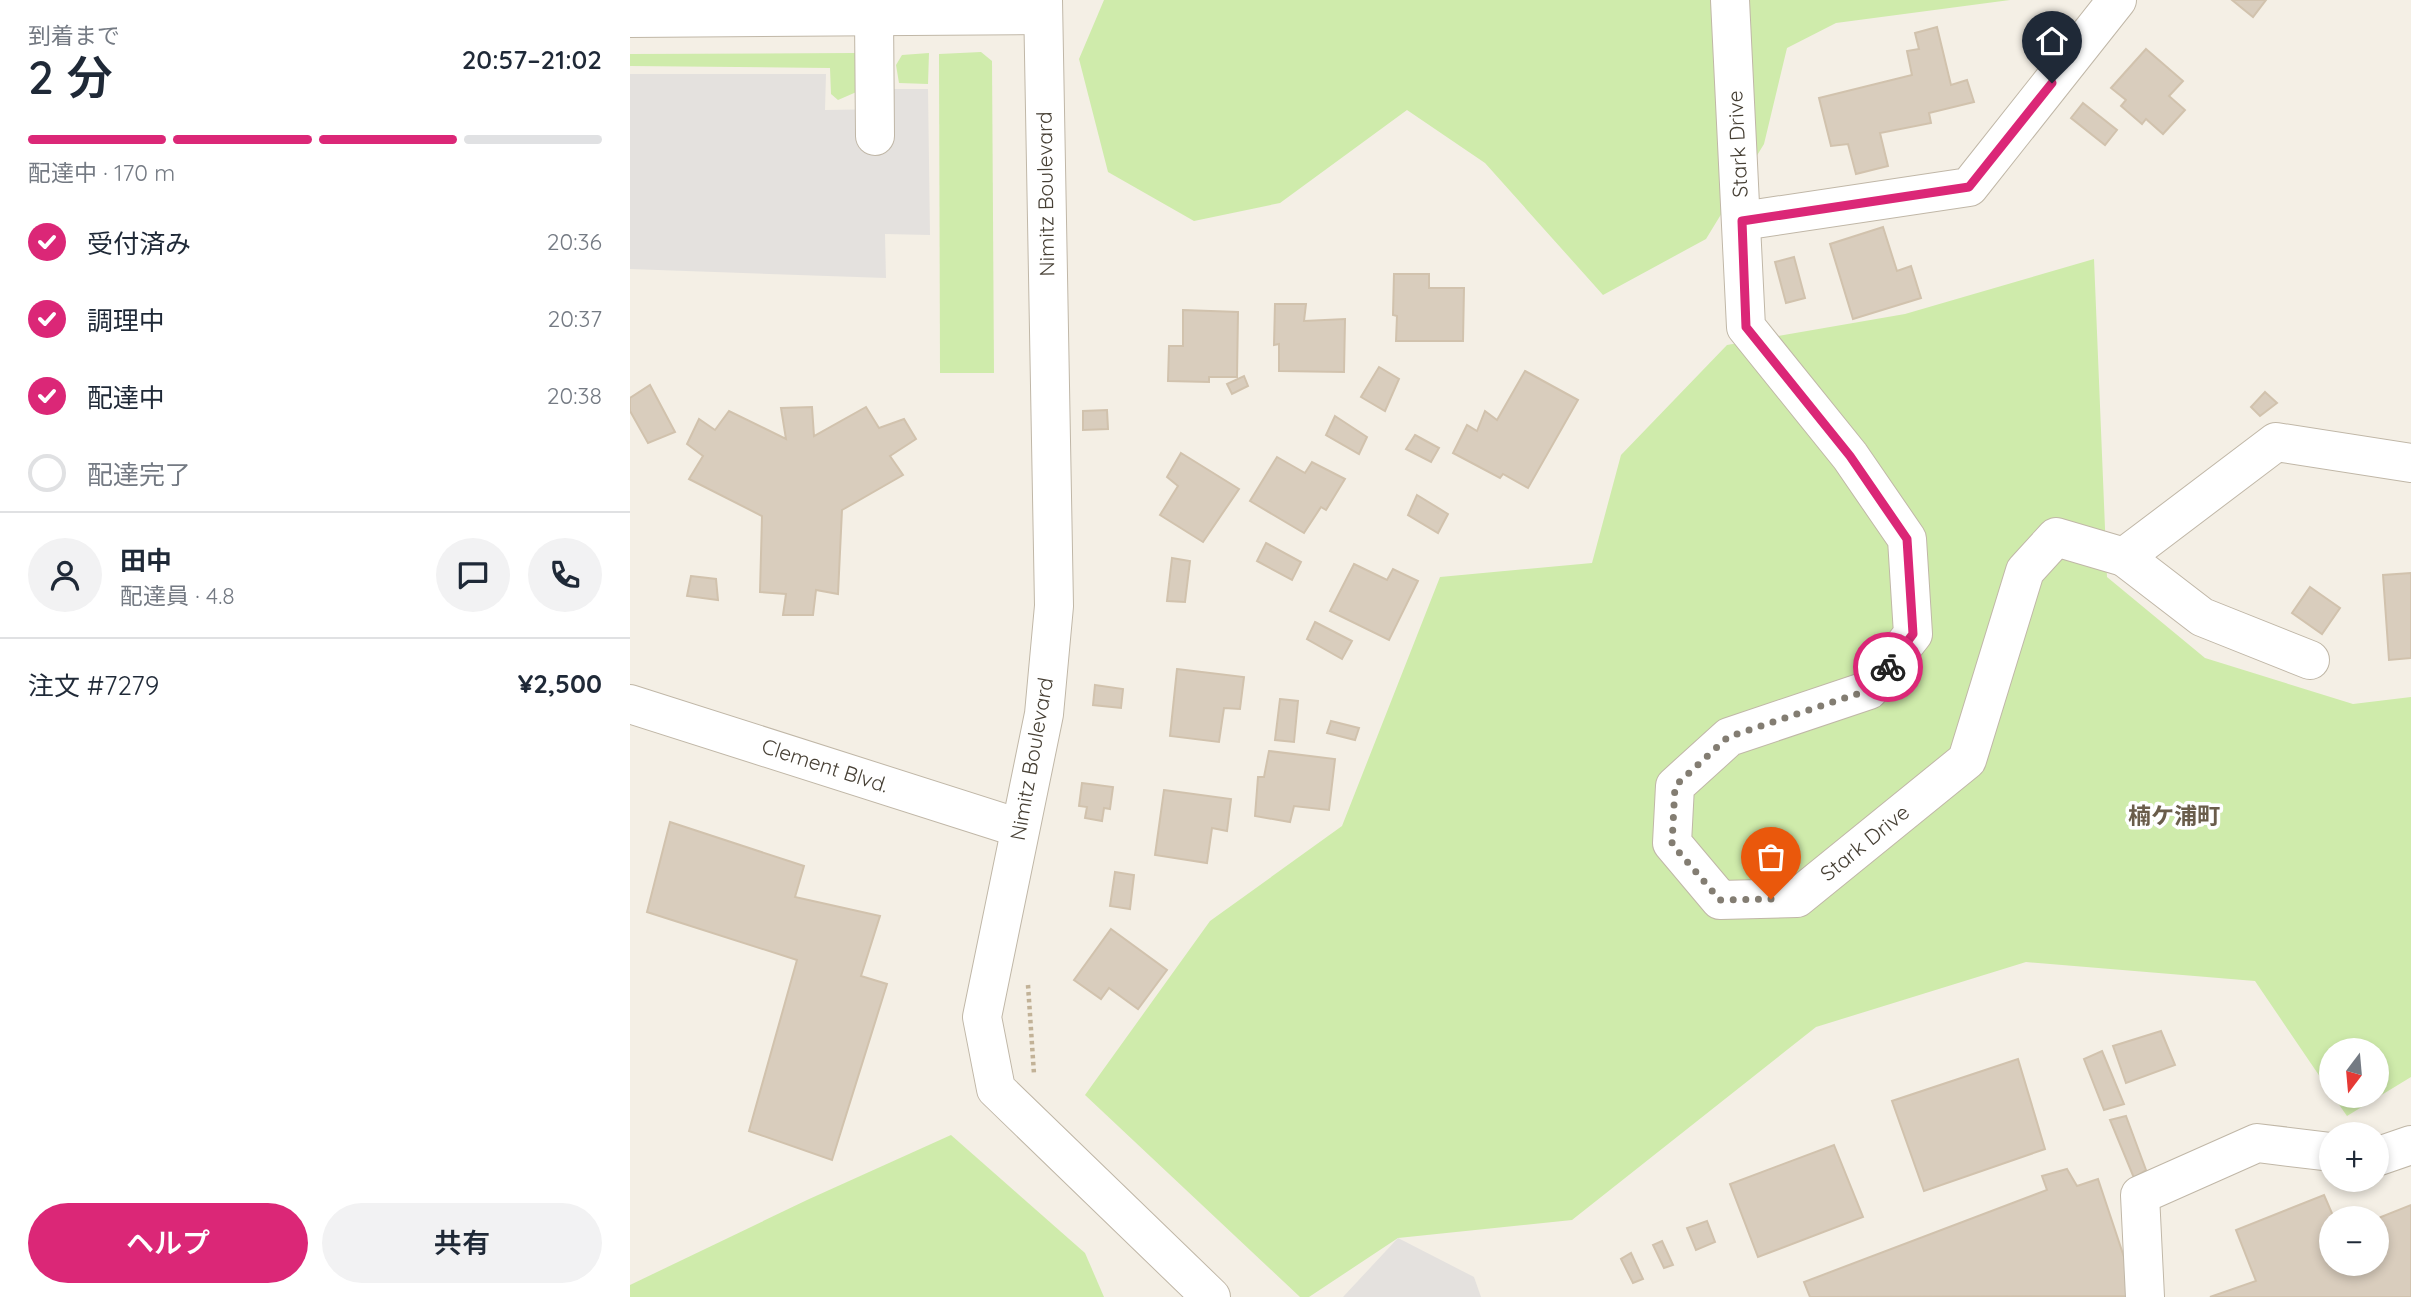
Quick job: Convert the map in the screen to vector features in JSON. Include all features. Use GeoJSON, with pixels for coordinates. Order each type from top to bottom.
{"type":"FeatureCollection","features":[{"type":"Feature","properties":{"kind":"street","name":"Stark Drive"},"geometry":{"type":"LineString","coordinates":[[1730,0],[1746,327],[1850,456],[1907,539],[1913,634],[1869,690],[1728,737],[1675,786],[1672,844],[1720,900],[1797,898],[1967,760],[2025,570],[2056,537],[2124,557]]}},
{"type":"Feature","properties":{"kind":"street"},"geometry":{"type":"LineString","coordinates":[[1742,221],[1969,187],[2118,0]]}},
{"type":"Feature","properties":{"kind":"street"},"geometry":{"type":"LineString","coordinates":[[630,18],[1043,7]]}},
{"type":"Feature","properties":{"kind":"street","name":"Nimitz Boulevard"},"geometry":{"type":"LineString","coordinates":[[1043,7],[1055,606],[1044,714],[982,1017],[996,1089],[1211,1297]]}},
{"type":"Feature","properties":{"kind":"street"},"geometry":{"type":"LineString","coordinates":[[875,136],[885,10]]}},
{"type":"Feature","properties":{"kind":"street"},"geometry":{"type":"LineString","coordinates":[[2311,660],[2202,617],[2124,557],[2276,442],[2411,463]]}},
{"type":"Feature","properties":{"kind":"street","name":"Clement Blvd."},"geometry":{"type":"LineString","coordinates":[[630,704],[1019,828]]}},
{"type":"Feature","properties":{"kind":"street"},"geometry":{"type":"LineString","coordinates":[[2145,1297],[2140,1195],[2257,1143],[2319,1151]]}},
{"type":"Feature","properties":{"kind":"street"},"geometry":{"type":"LineString","coordinates":[[2389,1152],[2411,1144]]}},
{"type":"Feature","properties":{"kind":"path"},"geometry":{"type":"LineString","coordinates":[[1028,983],[1035,1088]]}},
{"type":"Feature","properties":{"kind":"green space"},"geometry":{"type":"Polygon","coordinates":[[[1104,0],[2010,0],[1836,23],[1787,48],[1764,144],[1706,239],[1603,295],[1485,163],[1407,110],[1280,203],[1194,221],[1108,172],[1079,59],[1104,0]]]}},
{"type":"Feature","properties":{"kind":"green space"},"geometry":{"type":"Polygon","coordinates":[[[981,52],[992,61],[994,373],[940,373],[939,54],[981,52]]]}},
{"type":"Feature","properties":{"kind":"green space"},"geometry":{"type":"Polygon","coordinates":[[[855,53],[861,90],[838,100],[831,94],[830,68],[630,66],[630,54],[855,53]]]}},
{"type":"Feature","properties":{"kind":"green space"},"geometry":{"type":"Polygon","coordinates":[[[929,53],[928,84],[899,83],[896,65],[902,55],[929,53]]]}},
{"type":"Feature","properties":{"kind":"green space"},"geometry":{"type":"Polygon","coordinates":[[[2094,259],[2107,577],[2205,658],[2353,704],[2411,697],[2411,1077],[2389,1090],[2389,1038],[2319,1038],[2319,1075],[2255,981],[2026,962],[1816,1027],[1572,1220],[1398,1238],[1309,1297],[1300,1297],[1085,1095],[1210,921],[1342,826],[1440,577],[1592,563],[1621,455],[1727,345],[1905,314],[2094,259]]]}},
{"type":"Feature","properties":{"kind":"green space"},"geometry":{"type":"Polygon","coordinates":[[[2341,1108],[2360,1108],[2347,1116],[2341,1108]]]}},
{"type":"Feature","properties":{"kind":"green space"},"geometry":{"type":"Polygon","coordinates":[[[951,1135],[1085,1253],[1104,1297],[630,1297],[630,1285],[951,1135]]]}},
{"type":"Feature","properties":{"kind":"shaded area"},"geometry":{"type":"Polygon","coordinates":[[[630,74],[826,74],[825,110],[889,109],[890,89],[928,89],[930,235],[885,234],[886,278],[630,269],[630,74]]]}},
{"type":"Feature","properties":{"kind":"shaded area"},"geometry":{"type":"Polygon","coordinates":[[[1398,1238],[1474,1277],[1481,1297],[1343,1297],[1398,1238]]]}},
{"type":"Feature","properties":{"kind":"building"},"geometry":{"type":"Polygon","coordinates":[[[2232,0],[2266,0],[2253,17],[2232,0]]]}},
{"type":"Feature","properties":{"kind":"building"},"geometry":{"type":"Polygon","coordinates":[[[1937,27],[1951,85],[1967,80],[1974,102],[1929,113],[1931,123],[1880,133],[1888,166],[1856,174],[1848,144],[1831,146],[1819,98],[1912,75],[1907,51],[1919,49],[1915,33],[1937,27]]]}},
{"type":"Feature","properties":{"kind":"building"},"geometry":{"type":"Polygon","coordinates":[[[2146,49],[2183,81],[2169,96],[2185,110],[2163,134],[2146,119],[2142,124],[2121,106],[2126,100],[2111,88],[2146,49]]]}},
{"type":"Feature","properties":{"kind":"building"},"geometry":{"type":"Polygon","coordinates":[[[2083,103],[2117,130],[2105,145],[2071,118],[2083,103]]]}},
{"type":"Feature","properties":{"kind":"building"},"geometry":{"type":"Polygon","coordinates":[[[1883,227],[1897,271],[1911,266],[1921,298],[1853,319],[1830,244],[1883,227]]]}},
{"type":"Feature","properties":{"kind":"building"},"geometry":{"type":"Polygon","coordinates":[[[1794,257],[1805,298],[1786,303],[1775,262],[1794,257]]]}},
{"type":"Feature","properties":{"kind":"building"},"geometry":{"type":"Polygon","coordinates":[[[1394,274],[1429,274],[1429,288],[1464,288],[1463,341],[1396,341],[1397,316],[1393,315],[1394,274]]]}},
{"type":"Feature","properties":{"kind":"building"},"geometry":{"type":"Polygon","coordinates":[[[1275,304],[1306,304],[1304,321],[1345,319],[1344,372],[1279,371],[1279,344],[1274,345],[1275,304]]]}},
{"type":"Feature","properties":{"kind":"building"},"geometry":{"type":"Polygon","coordinates":[[[1183,310],[1238,312],[1237,377],[1209,377],[1209,382],[1168,381],[1169,346],[1183,346],[1183,310]]]}},
{"type":"Feature","properties":{"kind":"building"},"geometry":{"type":"Polygon","coordinates":[[[1379,367],[1399,379],[1385,411],[1361,397],[1379,367]]]}},
{"type":"Feature","properties":{"kind":"building"},"geometry":{"type":"Polygon","coordinates":[[[1525,371],[1578,400],[1528,488],[1503,474],[1500,478],[1453,453],[1467,425],[1477,431],[1485,411],[1497,420],[1525,371]]]}},
{"type":"Feature","properties":{"kind":"building"},"geometry":{"type":"Polygon","coordinates":[[[1244,376],[1248,386],[1232,394],[1227,384],[1244,376]]]}},
{"type":"Feature","properties":{"kind":"building"},"geometry":{"type":"Polygon","coordinates":[[[650,385],[675,432],[648,443],[630,411],[630,398],[650,385]]]}},
{"type":"Feature","properties":{"kind":"building"},"geometry":{"type":"Polygon","coordinates":[[[2265,392],[2277,403],[2260,416],[2251,407],[2265,392]]]}},
{"type":"Feature","properties":{"kind":"building"},"geometry":{"type":"Polygon","coordinates":[[[812,407],[814,436],[866,407],[879,428],[904,419],[916,439],[890,456],[903,475],[842,510],[838,594],[816,590],[813,615],[783,615],[786,594],[760,592],[762,516],[689,479],[703,456],[687,444],[699,419],[715,430],[729,411],[786,439],[781,408],[812,407]]]}},
{"type":"Feature","properties":{"kind":"building"},"geometry":{"type":"Polygon","coordinates":[[[1107,410],[1108,429],[1083,430],[1083,411],[1107,410]]]}},
{"type":"Feature","properties":{"kind":"building"},"geometry":{"type":"Polygon","coordinates":[[[1335,416],[1367,437],[1359,454],[1326,435],[1335,416]]]}},
{"type":"Feature","properties":{"kind":"building"},"geometry":{"type":"Polygon","coordinates":[[[1415,435],[1439,448],[1431,462],[1406,449],[1415,435]]]}},
{"type":"Feature","properties":{"kind":"building"},"geometry":{"type":"Polygon","coordinates":[[[1181,453],[1239,489],[1203,542],[1160,515],[1178,486],[1167,477],[1181,453]]]}},
{"type":"Feature","properties":{"kind":"building"},"geometry":{"type":"Polygon","coordinates":[[[1277,457],[1305,473],[1312,462],[1345,479],[1326,510],[1321,507],[1304,533],[1250,501],[1277,457]]]}},
{"type":"Feature","properties":{"kind":"building"},"geometry":{"type":"Polygon","coordinates":[[[1417,495],[1448,514],[1438,533],[1408,515],[1417,495]]]}},
{"type":"Feature","properties":{"kind":"building"},"geometry":{"type":"Polygon","coordinates":[[[1266,543],[1301,562],[1292,580],[1257,561],[1266,543]]]}},
{"type":"Feature","properties":{"kind":"building"},"geometry":{"type":"Polygon","coordinates":[[[1172,558],[1190,561],[1185,602],[1167,601],[1172,558]]]}},
{"type":"Feature","properties":{"kind":"building"},"geometry":{"type":"Polygon","coordinates":[[[1354,564],[1387,580],[1393,569],[1418,581],[1389,640],[1330,611],[1354,564]]]}},
{"type":"Feature","properties":{"kind":"building"},"geometry":{"type":"Polygon","coordinates":[[[2411,573],[2411,658],[2389,660],[2383,575],[2411,573]]]}},
{"type":"Feature","properties":{"kind":"building"},"geometry":{"type":"Polygon","coordinates":[[[691,576],[716,579],[718,600],[687,596],[691,576]]]}},
{"type":"Feature","properties":{"kind":"building"},"geometry":{"type":"Polygon","coordinates":[[[2310,587],[2340,608],[2322,634],[2292,613],[2310,587]]]}},
{"type":"Feature","properties":{"kind":"building"},"geometry":{"type":"Polygon","coordinates":[[[1315,622],[1352,641],[1342,659],[1307,639],[1315,622]]]}},
{"type":"Feature","properties":{"kind":"building"},"geometry":{"type":"Polygon","coordinates":[[[1177,669],[1244,677],[1240,709],[1224,708],[1219,742],[1170,736],[1177,669]]]}},
{"type":"Feature","properties":{"kind":"building"},"geometry":{"type":"Polygon","coordinates":[[[1095,685],[1123,689],[1121,708],[1093,705],[1095,685]]]}},
{"type":"Feature","properties":{"kind":"building"},"geometry":{"type":"Polygon","coordinates":[[[1280,699],[1298,701],[1294,742],[1275,740],[1280,699]]]}},
{"type":"Feature","properties":{"kind":"building"},"geometry":{"type":"Polygon","coordinates":[[[1331,721],[1359,728],[1355,740],[1327,733],[1331,721]]]}},
{"type":"Feature","properties":{"kind":"building"},"geometry":{"type":"Polygon","coordinates":[[[1269,751],[1335,759],[1329,810],[1294,806],[1290,822],[1255,816],[1258,777],[1264,777],[1269,751]]]}},
{"type":"Feature","properties":{"kind":"building"},"geometry":{"type":"Polygon","coordinates":[[[1082,783],[1113,787],[1110,809],[1104,808],[1102,821],[1085,818],[1087,807],[1079,806],[1082,783]]]}},
{"type":"Feature","properties":{"kind":"building"},"geometry":{"type":"Polygon","coordinates":[[[1164,790],[1231,799],[1227,831],[1212,828],[1207,863],[1155,855],[1164,790]]]}},
{"type":"Feature","properties":{"kind":"building"},"geometry":{"type":"Polygon","coordinates":[[[670,822],[804,866],[795,897],[880,916],[861,976],[887,984],[832,1160],[749,1131],[797,960],[647,912],[670,822]]]}},
{"type":"Feature","properties":{"kind":"building"},"geometry":{"type":"Polygon","coordinates":[[[1115,872],[1134,875],[1130,909],[1110,906],[1115,872]]]}},
{"type":"Feature","properties":{"kind":"building"},"geometry":{"type":"Polygon","coordinates":[[[1111,929],[1167,970],[1138,1009],[1109,988],[1101,999],[1074,980],[1111,929]]]}},
{"type":"Feature","properties":{"kind":"building"},"geometry":{"type":"Polygon","coordinates":[[[2161,1031],[2175,1065],[2126,1083],[2113,1046],[2161,1031]]]}},
{"type":"Feature","properties":{"kind":"building"},"geometry":{"type":"Polygon","coordinates":[[[2102,1051],[2124,1104],[2104,1110],[2084,1059],[2102,1051]]]}},
{"type":"Feature","properties":{"kind":"building"},"geometry":{"type":"Polygon","coordinates":[[[2018,1059],[2045,1149],[1924,1191],[1892,1101],[2018,1059]]]}},
{"type":"Feature","properties":{"kind":"building"},"geometry":{"type":"Polygon","coordinates":[[[2126,1116],[2146,1170],[2134,1178],[2110,1120],[2126,1116]]]}},
{"type":"Feature","properties":{"kind":"building"},"geometry":{"type":"Polygon","coordinates":[[[1834,1145],[1863,1217],[1758,1257],[1730,1184],[1834,1145]]]}},
{"type":"Feature","properties":{"kind":"building"},"geometry":{"type":"Polygon","coordinates":[[[2067,1169],[2077,1186],[2098,1179],[2137,1296],[1810,1297],[1804,1282],[2047,1190],[2042,1176],[2067,1169]]]}},
{"type":"Feature","properties":{"kind":"building"},"geometry":{"type":"Polygon","coordinates":[[[2324,1195],[2329,1206],[2319,1206],[2319,1276],[2389,1276],[2389,1214],[2411,1205],[2411,1297],[2210,1297],[2256,1281],[2236,1230],[2324,1195]]]}},
{"type":"Feature","properties":{"kind":"building"},"geometry":{"type":"Polygon","coordinates":[[[1707,1221],[1715,1242],[1696,1250],[1687,1228],[1707,1221]]]}},
{"type":"Feature","properties":{"kind":"building"},"geometry":{"type":"Polygon","coordinates":[[[1662,1241],[1673,1265],[1664,1268],[1653,1245],[1662,1241]]]}},
{"type":"Feature","properties":{"kind":"building"},"geometry":{"type":"Polygon","coordinates":[[[1631,1253],[1643,1279],[1633,1283],[1621,1259],[1631,1253]]]}},
{"type":"Feature","properties":{"kind":"way so far"},"geometry":{"type":"LineString","coordinates":[[1771,899],[1720,900],[1672,844],[1675,786],[1728,737],[1869,690],[1888,667]]}},
{"type":"Feature","properties":{"kind":"district","name":"楠ケ浦町"},"geometry":{"type":"Point","coordinates":[2174,816]}},
{"type":"Feature","properties":{"kind":"route"},"geometry":{"type":"LineString","coordinates":[[1888,667],[1913,634],[1907,539],[1850,456],[1746,327],[1742,221],[1969,187],[2052,83]]}}]}
